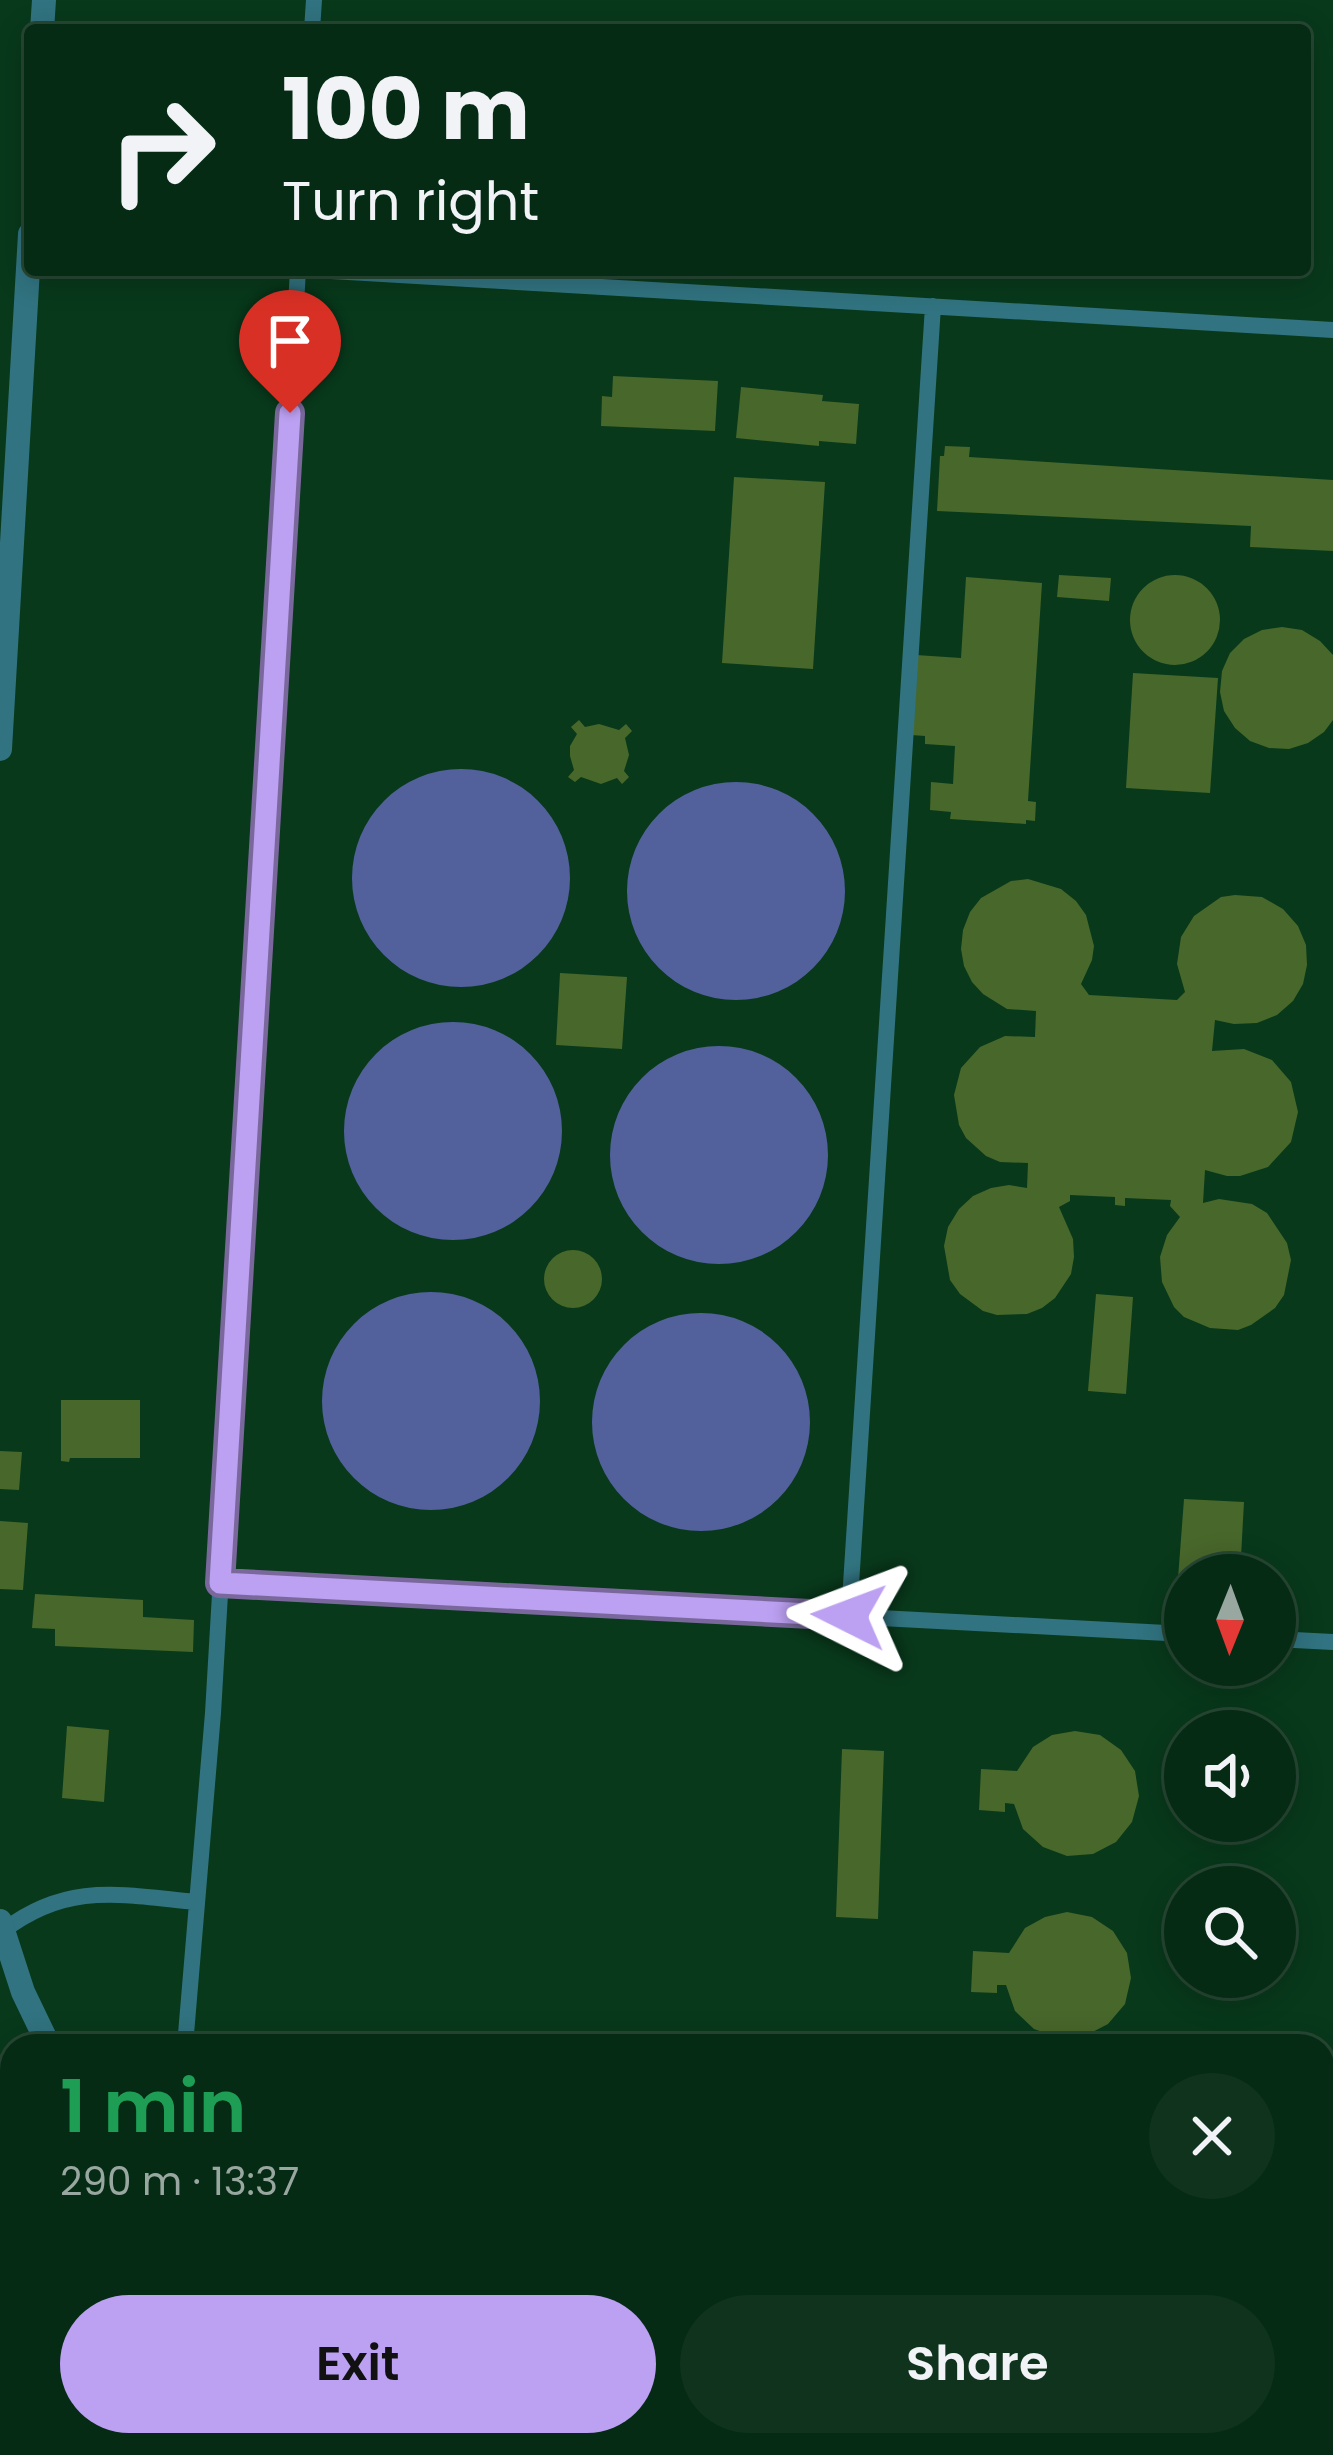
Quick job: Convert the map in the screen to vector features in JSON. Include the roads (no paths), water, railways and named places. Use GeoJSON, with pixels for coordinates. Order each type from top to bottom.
{"type":"FeatureCollection","features":[{"type":"Feature","properties":{"kind":"street"},"geometry":{"type":"LineString","coordinates":[[0,749],[28,276]]}},
{"type":"Feature","properties":{"kind":"street"},"geometry":{"type":"LineString","coordinates":[[2,1926],[6,1962],[43,2034]]}},
{"type":"Feature","properties":{"kind":"lane"},"geometry":{"type":"LineString","coordinates":[[186,2034],[220,1583],[298,276]]}},
{"type":"Feature","properties":{"kind":"lane"},"geometry":{"type":"LineString","coordinates":[[417,276],[1333,330]]}},
{"type":"Feature","properties":{"kind":"lane"},"geometry":{"type":"LineString","coordinates":[[849,1616],[933,306]]}},
{"type":"Feature","properties":{"kind":"lane"},"geometry":{"type":"LineString","coordinates":[[220,1583],[1164,1633]]}},
{"type":"Feature","properties":{"kind":"lane"},"geometry":{"type":"LineString","coordinates":[[1296,1640],[1333,1642]]}},
{"type":"Feature","properties":{"kind":"lane"},"geometry":{"type":"LineString","coordinates":[[2,1926],[68,1898],[127,1895],[197,1902]]}},
{"type":"Feature","properties":{"kind":"water"},"geometry":{"type":"Polygon","coordinates":[[[461,769],[503,777],[538,801],[562,836],[570,878],[562,920],[538,955],[503,979],[461,987],[419,979],[384,955],[360,920],[352,878],[360,836],[384,801],[419,777],[461,769]]]}},
{"type":"Feature","properties":{"kind":"water"},"geometry":{"type":"Polygon","coordinates":[[[736,782],[778,790],[813,814],[837,849],[845,891],[837,933],[813,968],[778,992],[736,1000],[694,992],[659,968],[635,933],[627,891],[635,849],[659,814],[694,790],[736,782]]]}},
{"type":"Feature","properties":{"kind":"water"},"geometry":{"type":"Polygon","coordinates":[[[453,1022],[495,1030],[530,1054],[554,1089],[562,1131],[554,1173],[530,1208],[495,1232],[453,1240],[411,1232],[376,1208],[352,1173],[344,1131],[352,1089],[376,1054],[411,1030],[453,1022]]]}},
{"type":"Feature","properties":{"kind":"water"},"geometry":{"type":"Polygon","coordinates":[[[719,1046],[761,1054],[796,1078],[820,1113],[828,1155],[820,1197],[796,1232],[761,1256],[719,1264],[677,1256],[642,1232],[618,1197],[610,1155],[618,1113],[642,1078],[677,1054],[719,1046]]]}},
{"type":"Feature","properties":{"kind":"water"},"geometry":{"type":"Polygon","coordinates":[[[431,1292],[473,1300],[508,1324],[532,1359],[540,1401],[532,1443],[508,1478],[473,1502],[431,1510],[389,1502],[354,1478],[330,1443],[322,1401],[330,1359],[354,1324],[389,1300],[431,1292]]]}},
{"type":"Feature","properties":{"kind":"water"},"geometry":{"type":"Polygon","coordinates":[[[701,1313],[743,1321],[778,1345],[802,1380],[810,1422],[802,1464],[778,1499],[743,1523],[701,1531],[659,1523],[624,1499],[600,1464],[592,1422],[600,1380],[624,1345],[659,1321],[701,1313]]]}}]}
